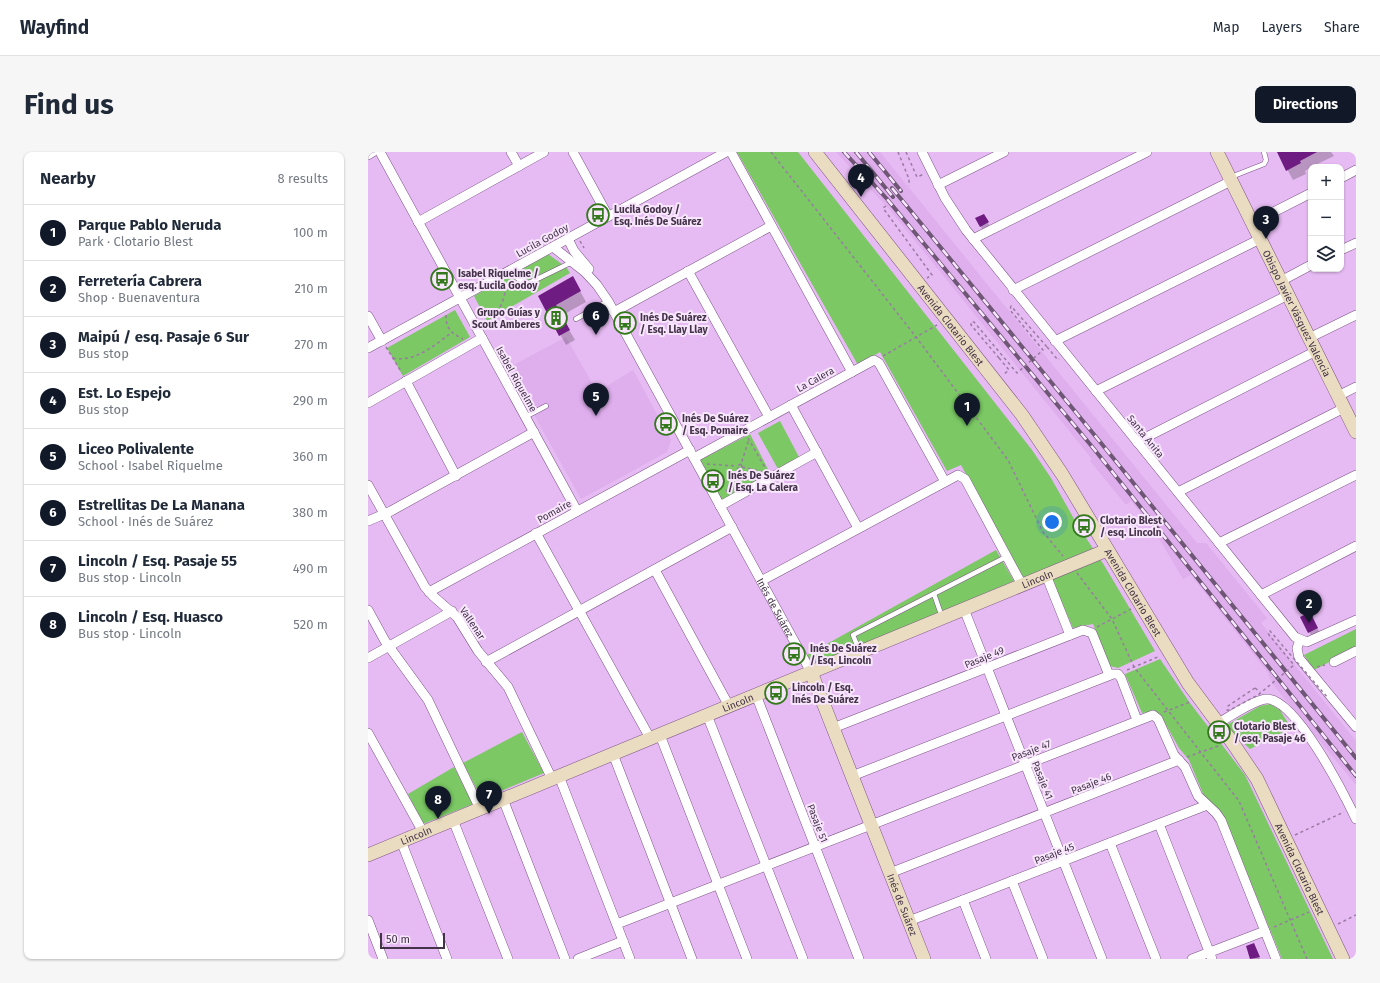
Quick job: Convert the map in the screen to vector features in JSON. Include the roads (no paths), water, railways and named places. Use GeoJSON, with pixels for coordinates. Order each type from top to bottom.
{"type":"FeatureCollection","features":[{"type":"Feature","properties":{"kind":"street"},"geometry":{"type":"LineString","coordinates":[[368,155],[373,152]]}},
{"type":"Feature","properties":{"kind":"street","name":"Isabel Riquelme"},"geometry":{"type":"LineString","coordinates":[[380,152],[577,511]]}},
{"type":"Feature","properties":{"kind":"street"},"geometry":{"type":"LineString","coordinates":[[511,152],[519,166]]}},
{"type":"Feature","properties":{"kind":"street"},"geometry":{"type":"LineString","coordinates":[[418,222],[544,152]]}},
{"type":"Feature","properties":{"kind":"street"},"geometry":{"type":"LineString","coordinates":[[573,152],[608,216]]}},
{"type":"Feature","properties":{"kind":"street","name":"Lucila Godoy"},"geometry":{"type":"LineString","coordinates":[[368,348],[568,239],[713,155],[726,152]]}},
{"type":"Feature","properties":{"kind":"street"},"geometry":{"type":"LineString","coordinates":[[731,152],[852,372]]}},
{"type":"Feature","properties":{"kind":"street","name":"Avenida Clotario Blest"},"geometry":{"type":"LineString","coordinates":[[815,152],[920,284],[1052,457],[1169,652],[1199,699],[1232,742],[1257,779],[1343,959]]}},
{"type":"Feature","properties":{"kind":"street","name":"Santa Anita"},"geometry":{"type":"LineString","coordinates":[[922,152],[952,210],[973,239],[1261,595],[1300,640]]}},
{"type":"Feature","properties":{"kind":"street"},"geometry":{"type":"LineString","coordinates":[[938,185],[1004,152]]}},
{"type":"Feature","properties":{"kind":"street"},"geometry":{"type":"LineString","coordinates":[[973,239],[1147,152]]}},
{"type":"Feature","properties":{"kind":"street","name":"Obispo Javier Vásquez Valencia"},"geometry":{"type":"LineString","coordinates":[[1217,152],[1356,432]]}},
{"type":"Feature","properties":{"kind":"street"},"geometry":{"type":"LineString","coordinates":[[1344,176],[1356,170]]}},
{"type":"Feature","properties":{"kind":"street"},"geometry":{"type":"LineString","coordinates":[[1013,290],[1230,180]]}},
{"type":"Feature","properties":{"kind":"street"},"geometry":{"type":"LineString","coordinates":[[1252,223],[1308,195]]}},
{"type":"Feature","properties":{"kind":"street"},"geometry":{"type":"LineString","coordinates":[[614,312],[771,226]]}},
{"type":"Feature","properties":{"kind":"street","name":"Inés de Suárez"},"geometry":{"type":"LineString","coordinates":[[568,239],[574,251],[596,279],[811,672],[924,959]]}},
{"type":"Feature","properties":{"kind":"street"},"geometry":{"type":"LineString","coordinates":[[1055,341],[1260,239]]}},
{"type":"Feature","properties":{"kind":"street"},"geometry":{"type":"LineString","coordinates":[[1344,249],[1356,243]]}},
{"type":"Feature","properties":{"kind":"street","name":"Inés de Suárez"},"geometry":{"type":"LineString","coordinates":[[553,247],[588,275],[603,293]]}},
{"type":"Feature","properties":{"kind":"street"},"geometry":{"type":"LineString","coordinates":[[1281,281],[1308,268]]}},
{"type":"Feature","properties":{"kind":"street"},"geometry":{"type":"LineString","coordinates":[[688,271],[769,417]]}},
{"type":"Feature","properties":{"kind":"street"},"geometry":{"type":"LineString","coordinates":[[1096,392],[1288,295]]}},
{"type":"Feature","properties":{"kind":"street"},"geometry":{"type":"LineString","coordinates":[[1309,338],[1356,315]]}},
{"type":"Feature","properties":{"kind":"street"},"geometry":{"type":"LineString","coordinates":[[368,316],[382,341]]}},
{"type":"Feature","properties":{"kind":"street"},"geometry":{"type":"LineString","coordinates":[[368,403],[482,338]]}},
{"type":"Feature","properties":{"kind":"street"},"geometry":{"type":"LineString","coordinates":[[1137,442],[1316,351]]}},
{"type":"Feature","properties":{"kind":"street","name":"La Calera"},"geometry":{"type":"LineString","coordinates":[[692,454],[769,417],[871,361],[876,360],[944,480]]}},
{"type":"Feature","properties":{"kind":"street"},"geometry":{"type":"LineString","coordinates":[[406,381],[456,476]]}},
{"type":"Feature","properties":{"kind":"street"},"geometry":{"type":"LineString","coordinates":[[1338,396],[1356,387]]}},
{"type":"Feature","properties":{"kind":"street"},"geometry":{"type":"LineString","coordinates":[[791,405],[858,528]]}},
{"type":"Feature","properties":{"kind":"street"},"geometry":{"type":"LineString","coordinates":[[1178,492],[1344,408]]}},
{"type":"Feature","properties":{"kind":"street"},"geometry":{"type":"LineString","coordinates":[[368,521],[383,512],[391,511],[534,432]]}},
{"type":"Feature","properties":{"kind":"street"},"geometry":{"type":"LineString","coordinates":[[720,506],[817,452]]}},
{"type":"Feature","properties":{"kind":"street","name":"Pomaire"},"geometry":{"type":"LineString","coordinates":[[429,592],[577,511],[692,454]]}},
{"type":"Feature","properties":{"kind":"street"},"geometry":{"type":"LineString","coordinates":[[761,581],[944,480],[958,474],[965,479],[1022,585]]}},
{"type":"Feature","properties":{"kind":"street"},"geometry":{"type":"LineString","coordinates":[[1219,543],[1356,475]]}},
{"type":"Feature","properties":{"kind":"street","name":"Vallenar"},"geometry":{"type":"LineString","coordinates":[[368,485],[429,592],[452,611],[486,662],[512,695],[556,777],[630,959]]}},
{"type":"Feature","properties":{"kind":"street"},"geometry":{"type":"LineString","coordinates":[[486,662],[732,527]]}},
{"type":"Feature","properties":{"kind":"street"},"geometry":{"type":"LineString","coordinates":[[536,533],[579,611],[655,737],[718,884],[747,959]]}},
{"type":"Feature","properties":{"kind":"street"},"geometry":{"type":"LineString","coordinates":[[1261,595],[1356,546]]}},
{"type":"Feature","properties":{"kind":"street","name":"Lincoln"},"geometry":{"type":"LineString","coordinates":[[368,855],[1107,550]]}},
{"type":"Feature","properties":{"kind":"street"},"geometry":{"type":"LineString","coordinates":[[655,570],[730,706]]}},
{"type":"Feature","properties":{"kind":"street"},"geometry":{"type":"LineString","coordinates":[[1046,575],[1070,635]]}},
{"type":"Feature","properties":{"kind":"street","name":"Pasaje 41"},"geometry":{"type":"LineString","coordinates":[[964,609],[1102,959]]}},
{"type":"Feature","properties":{"kind":"street"},"geometry":{"type":"LineString","coordinates":[[368,610],[389,646],[428,700],[480,808]]}},
{"type":"Feature","properties":{"kind":"street"},"geometry":{"type":"LineString","coordinates":[[368,658],[452,611]]}},
{"type":"Feature","properties":{"kind":"street"},"geometry":{"type":"LineString","coordinates":[[1356,620],[1314,640],[1307,642],[1300,640],[1297,648],[1298,655],[1308,669],[1352,715],[1356,727]]}},
{"type":"Feature","properties":{"kind":"street","name":"Pasaje 49"},"geometry":{"type":"LineString","coordinates":[[833,728],[1083,630],[1090,630],[1113,675]]}},
{"type":"Feature","properties":{"kind":"street"},"geometry":{"type":"LineString","coordinates":[[1334,662],[1356,651]]}},
{"type":"Feature","properties":{"kind":"street"},"geometry":{"type":"LineString","coordinates":[[852,776],[1113,675],[1121,678],[1137,720]]}},
{"type":"Feature","properties":{"kind":"street","name":"Pasaje 51"},"geometry":{"type":"LineString","coordinates":[[756,695],[859,959]]}},
{"type":"Feature","properties":{"kind":"street"},"geometry":{"type":"LineString","coordinates":[[1218,723],[1260,701],[1268,699],[1276,702],[1292,717],[1313,742],[1329,767],[1356,819]]}},
{"type":"Feature","properties":{"kind":"street"},"geometry":{"type":"LineString","coordinates":[[708,715],[803,959]]}},
{"type":"Feature","properties":{"kind":"street","name":"Pasaje 47"},"geometry":{"type":"LineString","coordinates":[[617,924],[1150,715],[1155,715],[1172,751],[1179,760]]}},
{"type":"Feature","properties":{"kind":"street"},"geometry":{"type":"LineString","coordinates":[[368,733],[423,832]]}},
{"type":"Feature","properties":{"kind":"street"},"geometry":{"type":"LineString","coordinates":[[613,754],[692,959]]}},
{"type":"Feature","properties":{"kind":"street"},"geometry":{"type":"LineString","coordinates":[[1179,760],[1185,767],[1198,796],[1216,813],[1221,820],[1276,959]]}},
{"type":"Feature","properties":{"kind":"street","name":"Pasaje 46"},"geometry":{"type":"LineString","coordinates":[[890,873],[1179,760]]}},
{"type":"Feature","properties":{"kind":"street"},"geometry":{"type":"LineString","coordinates":[[503,799],[565,959]]}},
{"type":"Feature","properties":{"kind":"street","name":"Pasaje 45"},"geometry":{"type":"LineString","coordinates":[[910,921],[1207,805]]}},
{"type":"Feature","properties":{"kind":"street"},"geometry":{"type":"LineString","coordinates":[[453,820],[508,959]]}},
{"type":"Feature","properties":{"kind":"street"},"geometry":{"type":"LineString","coordinates":[[1159,824],[1211,956]]}},
{"type":"Feature","properties":{"kind":"street"},"geometry":{"type":"LineString","coordinates":[[401,841],[447,959]]}},
{"type":"Feature","properties":{"kind":"street"},"geometry":{"type":"LineString","coordinates":[[1110,843],[1156,959]]}},
{"type":"Feature","properties":{"kind":"street"},"geometry":{"type":"LineString","coordinates":[[1012,881],[1044,959]]}},
{"type":"Feature","properties":{"kind":"street"},"geometry":{"type":"LineString","coordinates":[[962,900],[986,959]]}},
{"type":"Feature","properties":{"kind":"street"},"geometry":{"type":"LineString","coordinates":[[368,920],[383,959]]}},
{"type":"Feature","properties":{"kind":"street"},"geometry":{"type":"LineString","coordinates":[[1192,959],[1211,956],[1264,931]]}},
{"type":"Feature","properties":{"kind":"street"},"geometry":{"type":"LineString","coordinates":[[578,959],[623,941]]}},
{"type":"Feature","properties":{"kind":"lane"},"geometry":{"type":"LineString","coordinates":[[1230,180],[1264,164],[1266,160],[1264,152]]}},
{"type":"Feature","properties":{"kind":"lane"},"geometry":{"type":"LineString","coordinates":[[507,272],[521,282],[529,283],[572,262]]}},
{"type":"Feature","properties":{"kind":"lane"},"geometry":{"type":"LineString","coordinates":[[576,319],[608,301]]}},
{"type":"Feature","properties":{"kind":"lane"},"geometry":{"type":"LineString","coordinates":[[525,416],[546,406]]}},
{"type":"Feature","properties":{"kind":"lane"},"geometry":{"type":"LineString","coordinates":[[860,652],[853,635],[1006,557]]}},
{"type":"Feature","properties":{"kind":"lane"},"geometry":{"type":"LineString","coordinates":[[934,594],[942,618]]}},
{"type":"Feature","properties":{"kind":"railway"},"geometry":{"type":"LineString","coordinates":[[844,152],[887,199],[1094,449],[1356,776]]}},
{"type":"Feature","properties":{"kind":"railway"},"geometry":{"type":"LineString","coordinates":[[856,152],[893,197]]}},
{"type":"Feature","properties":{"kind":"railway"},"geometry":{"type":"LineString","coordinates":[[869,152],[901,191]]}},
{"type":"Feature","properties":{"kind":"railway"},"geometry":{"type":"LineString","coordinates":[[892,188],[1356,758]]}},
{"type":"Feature","properties":{"kind":"place","name":"Est. Lo Espejo"},"geometry":{"type":"Point","coordinates":[861,197]}},
{"type":"Feature","properties":{"kind":"place","name":"Lucila Godoy / Esq. Inés De Suárez"},"geometry":{"type":"Point","coordinates":[598,215]}},
{"type":"Feature","properties":{"kind":"place","name":"Maipú / esq. Pasaje 6 Sur"},"geometry":{"type":"Point","coordinates":[1266,239]}},
{"type":"Feature","properties":{"kind":"place","name":"Isabel Riquelme / esq. Lucila Godoy"},"geometry":{"type":"Point","coordinates":[442,279]}},
{"type":"Feature","properties":{"kind":"place","name":"Grupo Guías y Scout Amberes"},"geometry":{"type":"Point","coordinates":[556,318]}},
{"type":"Feature","properties":{"kind":"place","name":"Inés De Suárez / Esq. Llay Llay"},"geometry":{"type":"Point","coordinates":[625,323]}},
{"type":"Feature","properties":{"kind":"place","name":"Estrellitas De La Manana"},"geometry":{"type":"Point","coordinates":[596,335]}},
{"type":"Feature","properties":{"kind":"place","name":"Liceo Polivalente"},"geometry":{"type":"Point","coordinates":[596,416]}},
{"type":"Feature","properties":{"kind":"place","name":"Inés De Suárez / Esq. Pomaire"},"geometry":{"type":"Point","coordinates":[666,424]}},
{"type":"Feature","properties":{"kind":"place","name":"Parque Pablo Neruda"},"geometry":{"type":"Point","coordinates":[967,426]}},
{"type":"Feature","properties":{"kind":"place","name":"Inés De Suárez / Esq. La Calera"},"geometry":{"type":"Point","coordinates":[713,481]}},
{"type":"Feature","properties":{"kind":"place","name":"Clotario Blest / esq. Lincoln"},"geometry":{"type":"Point","coordinates":[1084,526]}},
{"type":"Feature","properties":{"kind":"place","name":"Ferretería Cabrera"},"geometry":{"type":"Point","coordinates":[1309,623]}},
{"type":"Feature","properties":{"kind":"place","name":"Inés De Suárez / Esq. Lincoln"},"geometry":{"type":"Point","coordinates":[794,654]}},
{"type":"Feature","properties":{"kind":"place","name":"Lincoln / Esq. Inés De Suárez"},"geometry":{"type":"Point","coordinates":[776,693]}},
{"type":"Feature","properties":{"kind":"place","name":"Clotario Blest / esq. Pasaje 46"},"geometry":{"type":"Point","coordinates":[1219,732]}},
{"type":"Feature","properties":{"kind":"place","name":"Lincoln / Esq. Pasaje 55"},"geometry":{"type":"Point","coordinates":[489,814]}},
{"type":"Feature","properties":{"kind":"place","name":"Lincoln / Esq. Huasco"},"geometry":{"type":"Point","coordinates":[438,819]}}]}
